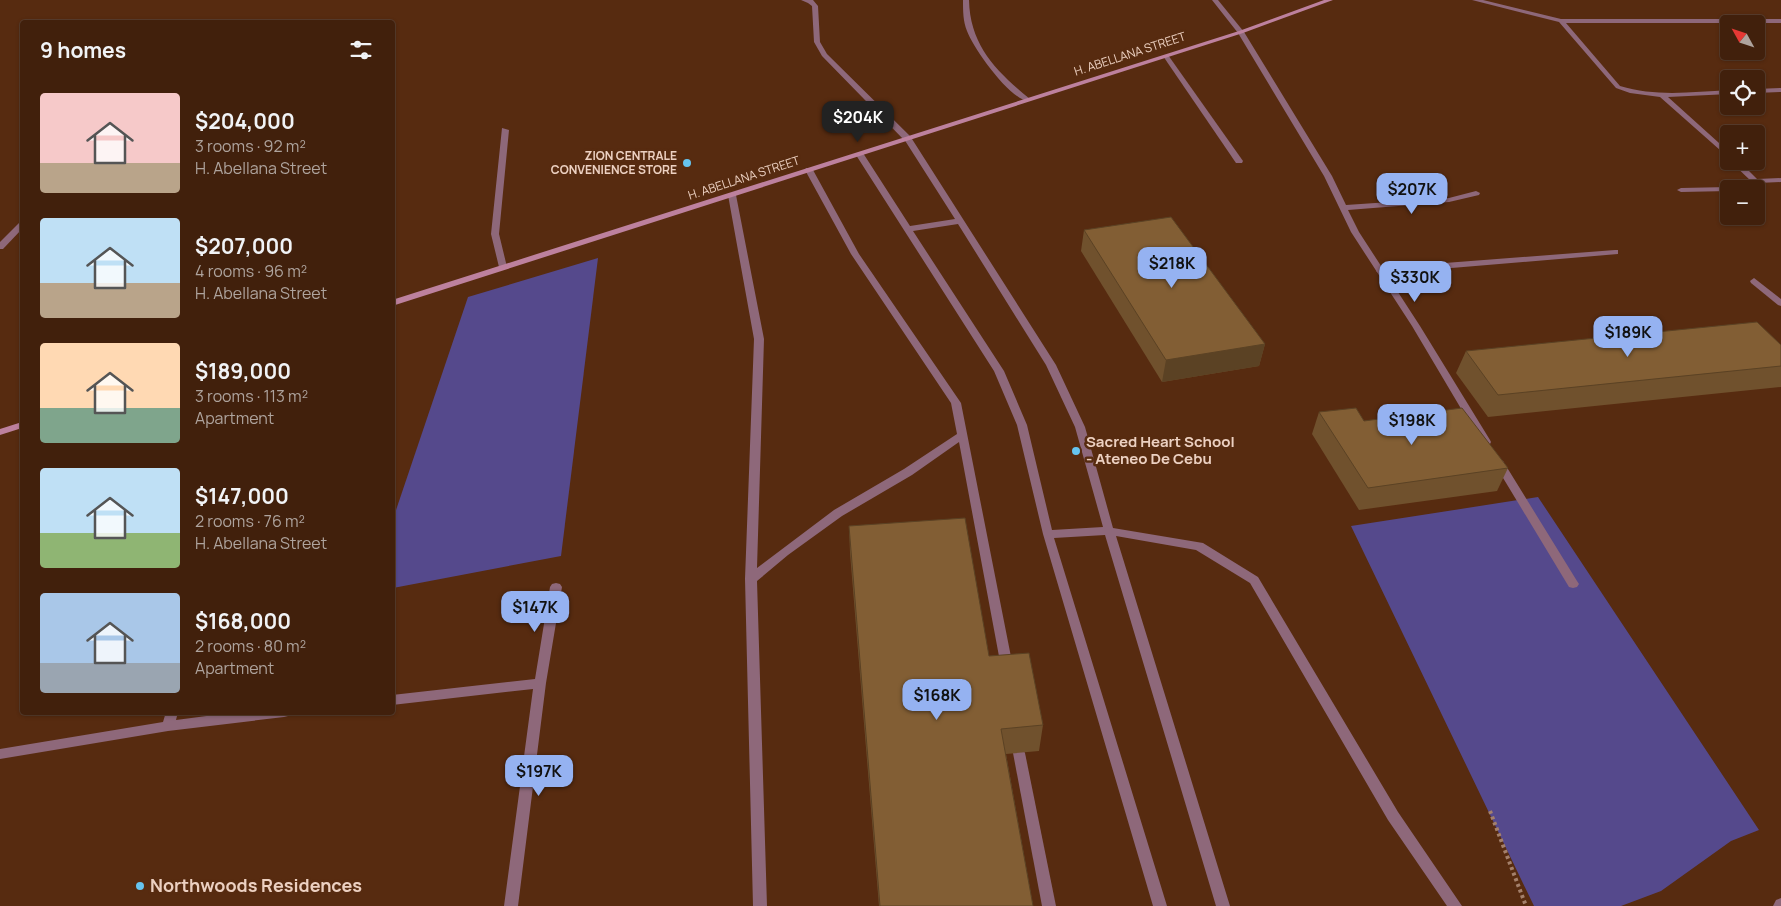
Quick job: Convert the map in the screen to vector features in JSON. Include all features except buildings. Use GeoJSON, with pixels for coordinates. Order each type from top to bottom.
{"type":"FeatureCollection","features":[{"type":"Feature","properties":{"kind":"main road","name":"H. ABELLANA STREET"},"geometry":{"type":"LineString","coordinates":[[395,302],[1241,32],[1330,0]]}},
{"type":"Feature","properties":{"kind":"main road"},"geometry":{"type":"LineString","coordinates":[[0,432],[20,426]]}},
{"type":"Feature","properties":{"kind":"street"},"geometry":{"type":"LineString","coordinates":[[804,0],[810,1],[816,6],[817,42],[824,55],[908,139],[1051,365],[1080,427],[1109,531],[1224,906]]}},
{"type":"Feature","properties":{"kind":"street"},"geometry":{"type":"LineString","coordinates":[[966,0],[965,13],[978,49],[1004,82],[1028,100]]}},
{"type":"Feature","properties":{"kind":"street"},"geometry":{"type":"LineString","coordinates":[[1215,0],[1241,32],[1328,176],[1355,232],[1466,418],[1573,584]]}},
{"type":"Feature","properties":{"kind":"street"},"geometry":{"type":"LineString","coordinates":[[1475,0],[1561,21],[1781,20]]}},
{"type":"Feature","properties":{"kind":"street"},"geometry":{"type":"LineString","coordinates":[[1561,21],[1618,87],[1634,93],[1720,92]]}},
{"type":"Feature","properties":{"kind":"street"},"geometry":{"type":"LineString","coordinates":[[1166,56],[1239,161]]}},
{"type":"Feature","properties":{"kind":"street"},"geometry":{"type":"LineString","coordinates":[[1765,91],[1781,90]]}},
{"type":"Feature","properties":{"kind":"street"},"geometry":{"type":"LineString","coordinates":[[1661,94],[1720,148]]}},
{"type":"Feature","properties":{"kind":"street"},"geometry":{"type":"LineString","coordinates":[[503,267],[494,234],[505,130]]}},
{"type":"Feature","properties":{"kind":"street"},"geometry":{"type":"LineString","coordinates":[[860,154],[999,371],[1022,425],[1048,534],[1160,906]]}},
{"type":"Feature","properties":{"kind":"street"},"geometry":{"type":"LineString","coordinates":[[810,170],[855,254],[956,403],[1010,681]]}},
{"type":"Feature","properties":{"kind":"street"},"geometry":{"type":"LineString","coordinates":[[1743,170],[1754,180]]}},
{"type":"Feature","properties":{"kind":"street"},"geometry":{"type":"LineString","coordinates":[[1765,181],[1781,180]]}},
{"type":"Feature","properties":{"kind":"street"},"geometry":{"type":"LineString","coordinates":[[1682,190],[1720,190]]}},
{"type":"Feature","properties":{"kind":"street"},"geometry":{"type":"LineString","coordinates":[[1344,208],[1449,200],[1476,193]]}},
{"type":"Feature","properties":{"kind":"street"},"geometry":{"type":"LineString","coordinates":[[732,195],[759,339],[751,579],[760,906]]}},
{"type":"Feature","properties":{"kind":"street"},"geometry":{"type":"LineString","coordinates":[[909,228],[960,221]]}},
{"type":"Feature","properties":{"kind":"street"},"geometry":{"type":"LineString","coordinates":[[0,247],[20,227]]}},
{"type":"Feature","properties":{"kind":"street"},"geometry":{"type":"LineString","coordinates":[[1380,271],[1615,252]]}},
{"type":"Feature","properties":{"kind":"street"},"geometry":{"type":"LineString","coordinates":[[1754,281],[1781,304]]}},
{"type":"Feature","properties":{"kind":"street"},"geometry":{"type":"LineString","coordinates":[[751,579],[784,552],[838,513],[908,472],[962,436]]}},
{"type":"Feature","properties":{"kind":"street"},"geometry":{"type":"LineString","coordinates":[[1048,534],[1109,531],[1199,546],[1254,580],[1392,816],[1454,906]]}},
{"type":"Feature","properties":{"kind":"street"},"geometry":{"type":"LineString","coordinates":[[511,906],[540,684],[556,586]]}},
{"type":"Feature","properties":{"kind":"street"},"geometry":{"type":"LineString","coordinates":[[395,700],[540,684]]}},
{"type":"Feature","properties":{"kind":"street"},"geometry":{"type":"LineString","coordinates":[[168,726],[171,715]]}},
{"type":"Feature","properties":{"kind":"street"},"geometry":{"type":"LineString","coordinates":[[0,754],[168,726],[259,715]]}},
{"type":"Feature","properties":{"kind":"street"},"geometry":{"type":"LineString","coordinates":[[1019,753],[1048,906]]}},
{"type":"Feature","properties":{"kind":"path"},"geometry":{"type":"LineString","coordinates":[[1490,810],[1526,906]]}},
{"type":"Feature","properties":{"kind":"shaded area"},"geometry":{"type":"Polygon","coordinates":[[[598,258],[561,556],[395,588],[395,513],[468,297],[598,258]]]}},
{"type":"Feature","properties":{"kind":"shaded area"},"geometry":{"type":"Polygon","coordinates":[[[1538,497],[1759,830],[1731,841],[1661,891],[1621,906],[1534,906],[1351,526],[1538,497]]]}},
{"type":"Feature","properties":{"kind":"place","name":"ZION CENTRALE CONVENIENCE STORE"},"geometry":{"type":"Point","coordinates":[687,163]}},
{"type":"Feature","properties":{"kind":"place","name":"Sacred Heart School - Ateneo De Cebu"},"geometry":{"type":"Point","coordinates":[1076,451]}},
{"type":"Feature","properties":{"kind":"place","name":"Northwoods Residences"},"geometry":{"type":"Point","coordinates":[140,886]}}]}
